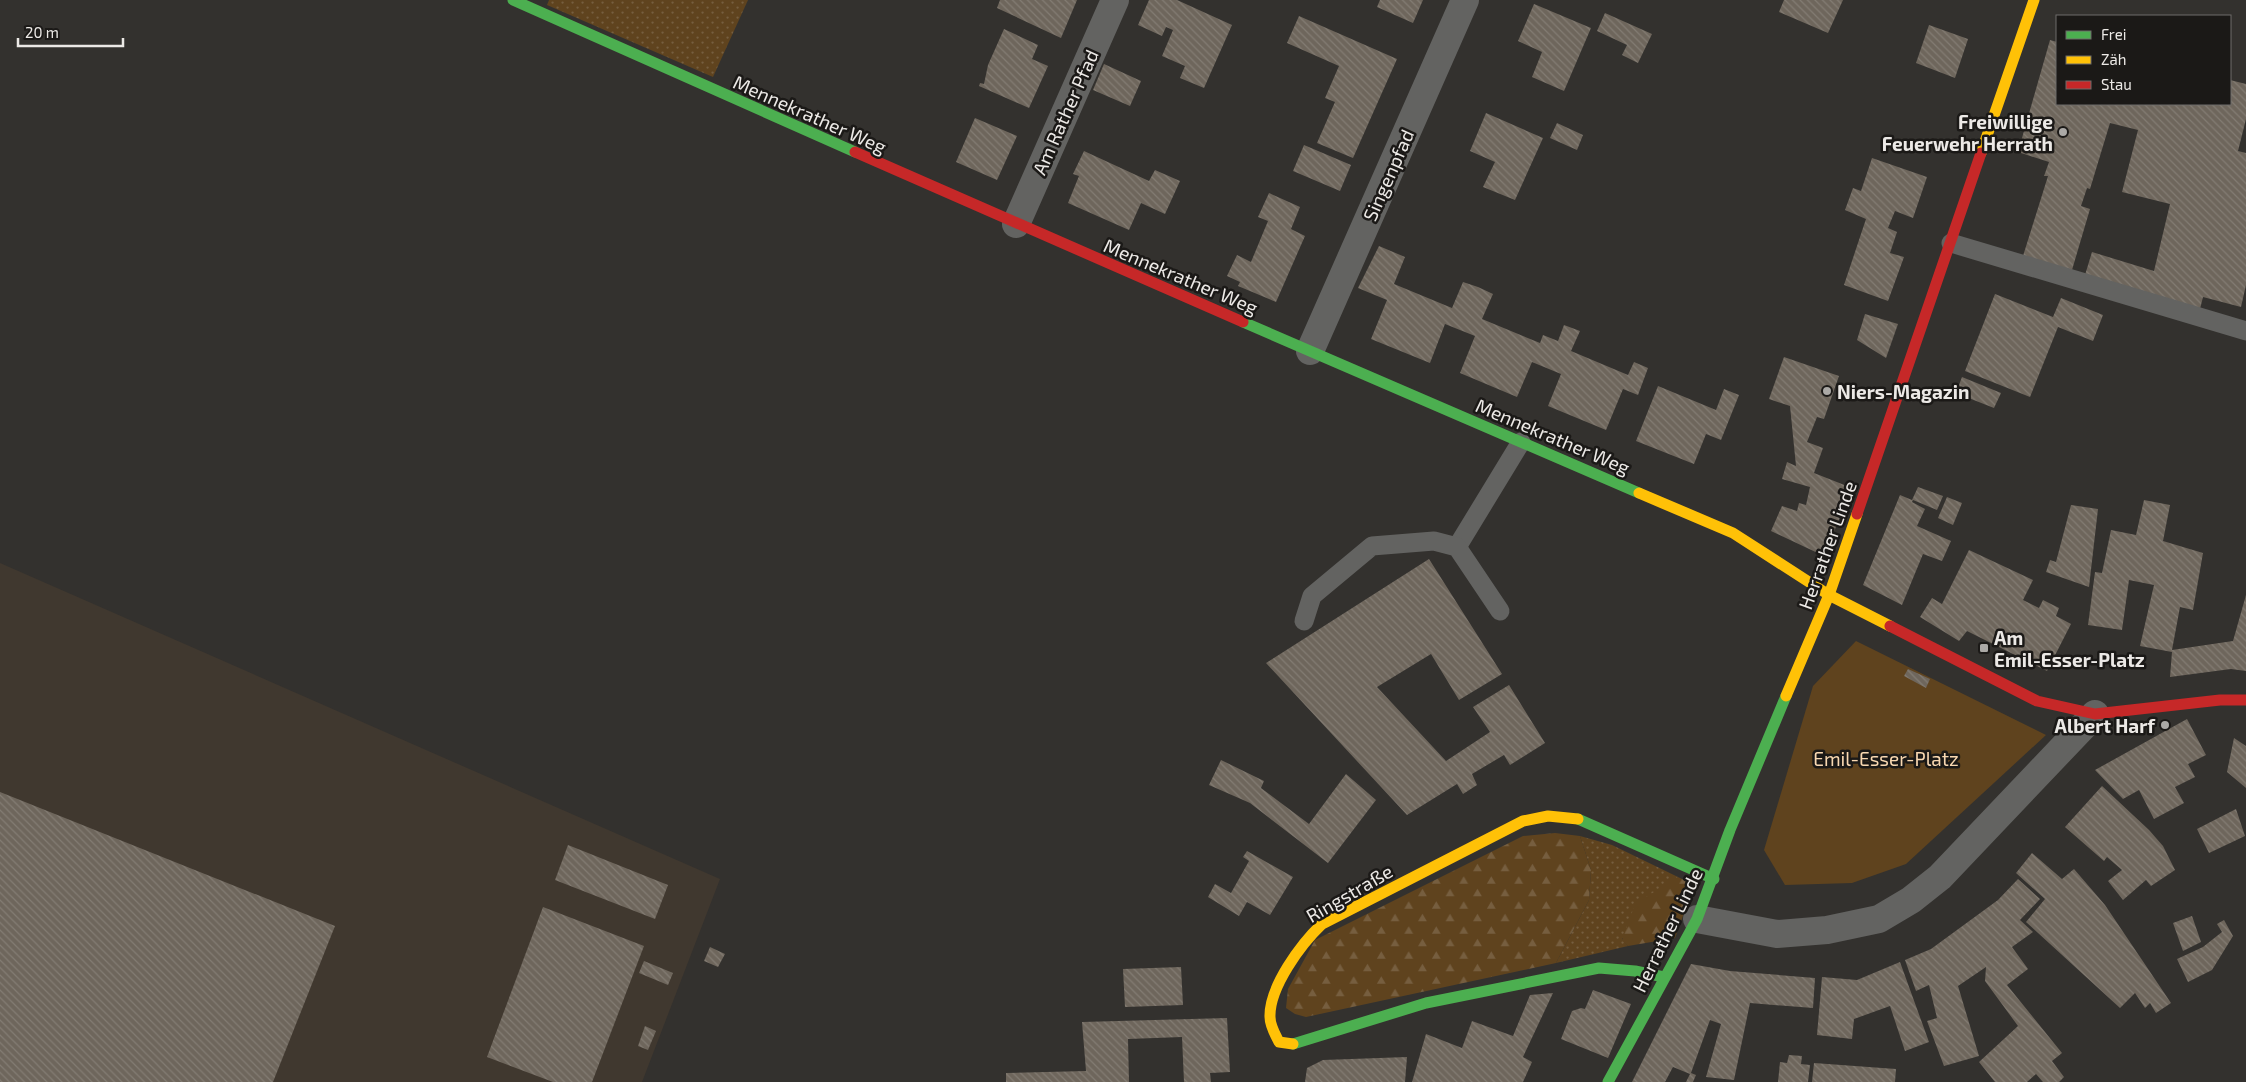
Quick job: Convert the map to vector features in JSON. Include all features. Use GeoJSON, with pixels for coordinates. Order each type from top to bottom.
{"type":"FeatureCollection","features":[{"type":"Feature","properties":{"kind":"street","name":"Mennekrather Weg"},"geometry":{"type":"LineString","coordinates":[[513,0],[1016,224],[1734,533],[1829,595]]}},
{"type":"Feature","properties":{"kind":"street","name":"Am Rather Pfad"},"geometry":{"type":"LineString","coordinates":[[1016,224],[1115,0]]}},
{"type":"Feature","properties":{"kind":"street","name":"Singenpfad"},"geometry":{"type":"LineString","coordinates":[[1310,351],[1465,0]]}},
{"type":"Feature","properties":{"kind":"street","name":"Herrather Linde"},"geometry":{"type":"LineString","coordinates":[[1608,1082],[1697,919],[1714,879],[1730,830],[1829,595],[2034,0]]}},
{"type":"Feature","properties":{"kind":"street"},"geometry":{"type":"LineString","coordinates":[[1829,595],[2037,701],[2095,714],[2220,700],[2246,700]]}},
{"type":"Feature","properties":{"kind":"street"},"geometry":{"type":"LineString","coordinates":[[1697,919],[1777,934],[1827,930],[1879,919],[1910,900],[1940,876],[2095,714]]}},
{"type":"Feature","properties":{"kind":"street","name":"Ringstraße"},"geometry":{"type":"LineString","coordinates":[[1664,977],[1635,971],[1598,968],[1426,1003],[1289,1045],[1279,1042],[1271,1028],[1270,1012],[1280,984],[1294,955],[1313,930],[1523,821],[1548,816],[1580,819],[1714,879]]}},
{"type":"Feature","properties":{"kind":"lane"},"geometry":{"type":"LineString","coordinates":[[1951,243],[2246,331]]}},
{"type":"Feature","properties":{"kind":"lane"},"geometry":{"type":"LineString","coordinates":[[1457,548],[1521,442]]}},
{"type":"Feature","properties":{"kind":"lane"},"geometry":{"type":"LineString","coordinates":[[1304,621],[1312,596],[1372,546],[1434,541],[1457,548],[1500,611]]}},
{"type":"Feature","properties":{"kind":"shaded area"},"geometry":{"type":"Polygon","coordinates":[[[0,563],[720,879],[642,1082],[0,1082],[0,563]]]}},
{"type":"Feature","properties":{"kind":"green space"},"geometry":{"type":"Polygon","coordinates":[[[549,0],[748,0],[713,77],[547,5],[549,0]]]}},
{"type":"Feature","properties":{"kind":"green space","name":"Emil-Esser-Platz"},"geometry":{"type":"Polygon","coordinates":[[[1856,641],[2046,735],[1906,864],[1852,883],[1785,885],[1764,850],[1813,686],[1856,641]]]}},
{"type":"Feature","properties":{"kind":"green space"},"geometry":{"type":"Polygon","coordinates":[[[1555,833],[1580,836],[1591,870],[1589,900],[1556,963],[1306,1017],[1295,1014],[1286,1008],[1288,989],[1315,940],[1523,836],[1555,833]]]}},
{"type":"Feature","properties":{"kind":"green space"},"geometry":{"type":"Polygon","coordinates":[[[1580,836],[1612,845],[1678,877],[1622,939],[1628,946],[1556,963],[1589,900],[1591,870],[1580,836]]]}},
{"type":"Feature","properties":{"kind":"green space"},"geometry":{"type":"Polygon","coordinates":[[[1678,877],[1694,885],[1675,938],[1628,946],[1622,940],[1635,904],[1678,877]]]}},
{"type":"Feature","properties":{"kind":"building"},"geometry":{"type":"Polygon","coordinates":[[[1000,0],[1077,0],[1061,38],[997,8],[1000,0]]]}},
{"type":"Feature","properties":{"kind":"building"},"geometry":{"type":"Polygon","coordinates":[[[1149,0],[1177,0],[1232,25],[1204,88],[1180,78],[1185,66],[1162,56],[1173,30],[1166,27],[1162,36],[1138,25],[1149,0]]]}},
{"type":"Feature","properties":{"kind":"building"},"geometry":{"type":"Polygon","coordinates":[[[1380,0],[1423,0],[1413,23],[1377,7],[1380,0]]]}},
{"type":"Feature","properties":{"kind":"building"},"geometry":{"type":"Polygon","coordinates":[[[1784,0],[1843,0],[1828,33],[1779,12],[1784,0]]]}},
{"type":"Feature","properties":{"kind":"building"},"geometry":{"type":"Polygon","coordinates":[[[1534,4],[1591,28],[1564,91],[1532,77],[1542,52],[1518,41],[1534,4]]]}},
{"type":"Feature","properties":{"kind":"building"},"geometry":{"type":"Polygon","coordinates":[[[1605,13],[1652,34],[1638,63],[1622,55],[1627,45],[1597,31],[1605,13]]]}},
{"type":"Feature","properties":{"kind":"building"},"geometry":{"type":"Polygon","coordinates":[[[1299,16],[1397,59],[1353,158],[1317,143],[1335,102],[1325,98],[1339,66],[1287,43],[1299,16]]]}},
{"type":"Feature","properties":{"kind":"building"},"geometry":{"type":"Polygon","coordinates":[[[1929,25],[1968,39],[1955,78],[1916,63],[1929,25]]]}},
{"type":"Feature","properties":{"kind":"building"},"geometry":{"type":"Polygon","coordinates":[[[1004,29],[1038,45],[1032,59],[1048,66],[1029,108],[979,86],[980,83],[984,84],[988,65],[1004,29]]]}},
{"type":"Feature","properties":{"kind":"building"},"geometry":{"type":"Polygon","coordinates":[[[2050,40],[2056,42],[2056,105],[2231,105],[2231,80],[2246,84],[2246,119],[2238,151],[2246,153],[2246,285],[2241,307],[2203,297],[2200,309],[2085,275],[2092,252],[2154,271],[2170,204],[2122,192],[2138,130],[2110,123],[2090,189],[2087,188],[2081,206],[2090,209],[2072,270],[2023,256],[2048,176],[2044,176],[2049,162],[2018,152],[2050,40]]]}},
{"type":"Feature","properties":{"kind":"building"},"geometry":{"type":"Polygon","coordinates":[[[1104,64],[1141,81],[1130,106],[1093,90],[1104,64]]]}},
{"type":"Feature","properties":{"kind":"building"},"geometry":{"type":"Polygon","coordinates":[[[1486,113],[1543,138],[1515,200],[1483,187],[1495,162],[1470,151],[1486,113]]]}},
{"type":"Feature","properties":{"kind":"building"},"geometry":{"type":"Polygon","coordinates":[[[975,118],[1017,136],[997,180],[956,162],[975,118]]]}},
{"type":"Feature","properties":{"kind":"building"},"geometry":{"type":"Polygon","coordinates":[[[1557,123],[1583,135],[1577,150],[1550,138],[1557,123]]]}},
{"type":"Feature","properties":{"kind":"building"},"geometry":{"type":"Polygon","coordinates":[[[1304,145],[1351,165],[1340,191],[1293,171],[1304,145]]]}},
{"type":"Feature","properties":{"kind":"building"},"geometry":{"type":"Polygon","coordinates":[[[1084,151],[1149,181],[1155,170],[1180,181],[1165,214],[1141,203],[1129,230],[1068,203],[1079,176],[1073,174],[1084,151]]]}},
{"type":"Feature","properties":{"kind":"building"},"geometry":{"type":"Polygon","coordinates":[[[1872,158],[1927,177],[1913,218],[1895,211],[1888,228],[1897,232],[1890,253],[1904,257],[1888,301],[1844,285],[1866,219],[1845,210],[1853,188],[1861,191],[1872,158]]]}},
{"type":"Feature","properties":{"kind":"building"},"geometry":{"type":"Polygon","coordinates":[[[1269,193],[1300,207],[1291,229],[1305,236],[1276,302],[1238,286],[1240,282],[1227,276],[1237,255],[1251,262],[1268,221],[1258,217],[1269,193]]]}},
{"type":"Feature","properties":{"kind":"building"},"geometry":{"type":"Polygon","coordinates":[[[1379,246],[1405,257],[1394,284],[1452,308],[1463,282],[1493,294],[1482,319],[1540,343],[1543,335],[1558,341],[1564,325],[1580,331],[1571,351],[1628,375],[1634,362],[1648,368],[1638,395],[1623,389],[1606,430],[1548,406],[1561,374],[1532,362],[1517,397],[1460,373],[1475,336],[1445,324],[1430,363],[1371,339],[1387,300],[1358,288],[1379,246]]]}},
{"type":"Feature","properties":{"kind":"building"},"geometry":{"type":"Polygon","coordinates":[[[1995,294],[2053,317],[2061,298],[2103,315],[2093,341],[2058,327],[2030,397],[1965,371],[1995,294]]]}},
{"type":"Feature","properties":{"kind":"building"},"geometry":{"type":"Polygon","coordinates":[[[1865,314],[1898,324],[1886,358],[1857,340],[1865,314]]]}},
{"type":"Feature","properties":{"kind":"building"},"geometry":{"type":"Polygon","coordinates":[[[1784,357],[1839,376],[1824,419],[1817,417],[1807,442],[1823,448],[1814,473],[1852,488],[1824,556],[1771,531],[1782,506],[1797,511],[1799,503],[1806,505],[1810,487],[1782,479],[1787,462],[1796,466],[1790,406],[1769,399],[1784,357]]]}},
{"type":"Feature","properties":{"kind":"building"},"geometry":{"type":"Polygon","coordinates":[[[1962,377],[2001,393],[1994,408],[1956,393],[1962,377]]]}},
{"type":"Feature","properties":{"kind":"building"},"geometry":{"type":"Polygon","coordinates":[[[1658,386],[1716,410],[1724,389],[1739,395],[1721,440],[1706,434],[1694,464],[1636,441],[1658,386]]]}},
{"type":"Feature","properties":{"kind":"building"},"geometry":{"type":"Polygon","coordinates":[[[1918,487],[1943,496],[1937,510],[1913,500],[1912,502],[1925,509],[1917,526],[1951,541],[1942,561],[1923,554],[1902,605],[1863,585],[1900,495],[1912,500],[1918,487]]]}},
{"type":"Feature","properties":{"kind":"building"},"geometry":{"type":"Polygon","coordinates":[[[1947,497],[1962,503],[1953,525],[1938,518],[1947,497]]]}},
{"type":"Feature","properties":{"kind":"building"},"geometry":{"type":"Polygon","coordinates":[[[2144,500],[2170,505],[2163,541],[2203,553],[2193,610],[2180,607],[2172,650],[2233,641],[2246,595],[2246,671],[2231,669],[2170,677],[2172,652],[2140,646],[2154,585],[2129,580],[2122,630],[2088,625],[2095,572],[2102,573],[2111,530],[2136,535],[2144,500]]]}},
{"type":"Feature","properties":{"kind":"building"},"geometry":{"type":"Polygon","coordinates":[[[2071,505],[2098,509],[2089,587],[2046,572],[2050,560],[2056,562],[2071,505]]]}},
{"type":"Feature","properties":{"kind":"building"},"geometry":{"type":"Polygon","coordinates":[[[1969,550],[2033,580],[2023,600],[2039,608],[2043,600],[2059,608],[2056,616],[2071,624],[2047,671],[1967,631],[1959,641],[1920,617],[1932,598],[1942,604],[1969,550]]]}},
{"type":"Feature","properties":{"kind":"building"},"geometry":{"type":"Polygon","coordinates":[[[1429,559],[1502,674],[1459,700],[1431,654],[1377,687],[1446,761],[1490,732],[1473,707],[1509,685],[1545,743],[1510,765],[1504,755],[1472,774],[1477,785],[1463,794],[1457,784],[1407,815],[1266,663],[1429,559]]]}},
{"type":"Feature","properties":{"kind":"building"},"geometry":{"type":"Polygon","coordinates":[[[1908,669],[1930,679],[1926,688],[1904,676],[1908,669]]]}},
{"type":"Feature","properties":{"kind":"building"},"geometry":{"type":"Polygon","coordinates":[[[2187,719],[2206,755],[2188,764],[2195,777],[2175,787],[2184,803],[2154,819],[2139,790],[2123,799],[2095,770],[2187,719]]]}},
{"type":"Feature","properties":{"kind":"building"},"geometry":{"type":"Polygon","coordinates":[[[2234,738],[2246,746],[2246,788],[2227,772],[2234,738]]]}},
{"type":"Feature","properties":{"kind":"building"},"geometry":{"type":"Polygon","coordinates":[[[1221,760],[1264,781],[1261,788],[1309,824],[1346,774],[1376,800],[1328,863],[1250,803],[1209,785],[1221,760]]]}},
{"type":"Feature","properties":{"kind":"building"},"geometry":{"type":"Polygon","coordinates":[[[2102,786],[2149,830],[2163,846],[2175,870],[2151,886],[2146,880],[2123,900],[2108,881],[2122,870],[2107,857],[2104,861],[2065,827],[2102,786]]]}},
{"type":"Feature","properties":{"kind":"building"},"geometry":{"type":"Polygon","coordinates":[[[0,792],[335,926],[273,1082],[0,1082],[0,792]]]}},
{"type":"Feature","properties":{"kind":"building"},"geometry":{"type":"Polygon","coordinates":[[[2236,809],[2245,836],[2209,853],[2197,829],[2236,809]]]}},
{"type":"Feature","properties":{"kind":"building"},"geometry":{"type":"Polygon","coordinates":[[[568,845],[668,885],[655,919],[555,880],[568,845]]]}},
{"type":"Feature","properties":{"kind":"building"},"geometry":{"type":"Polygon","coordinates":[[[1247,851],[1293,877],[1270,915],[1247,902],[1239,916],[1208,897],[1215,884],[1231,893],[1249,861],[1243,857],[1247,851]]]}},
{"type":"Feature","properties":{"kind":"building"},"geometry":{"type":"Polygon","coordinates":[[[2032,853],[2062,879],[2074,869],[2105,905],[2171,1003],[2156,1013],[2150,1003],[2145,1008],[2135,993],[2120,1008],[2026,922],[2045,899],[2016,873],[2032,853]]]}},
{"type":"Feature","properties":{"kind":"building"},"geometry":{"type":"Polygon","coordinates":[[[2018,879],[2040,899],[2020,920],[2033,932],[2012,947],[2028,969],[2007,985],[2062,1053],[2052,1061],[2064,1077],[2059,1082],[2043,1082],[2036,1074],[2027,1082],[1995,1082],[1979,1062],[2018,1026],[1985,981],[1986,967],[1958,986],[1979,1056],[1944,1066],[1927,1021],[1937,1018],[1929,985],[1916,991],[1905,960],[1931,949],[1998,900],[2018,879]]]}},
{"type":"Feature","properties":{"kind":"building"},"geometry":{"type":"Polygon","coordinates":[[[543,907],[644,946],[592,1082],[553,1082],[487,1057],[543,907]]]}},
{"type":"Feature","properties":{"kind":"building"},"geometry":{"type":"Polygon","coordinates":[[[2192,916],[2201,942],[2183,951],[2173,923],[2192,916]]]}},
{"type":"Feature","properties":{"kind":"building"},"geometry":{"type":"Polygon","coordinates":[[[2224,920],[2233,936],[2212,970],[2188,982],[2177,959],[2203,947],[2222,932],[2217,924],[2224,920]]]}},
{"type":"Feature","properties":{"kind":"building"},"geometry":{"type":"Polygon","coordinates":[[[710,947],[725,954],[718,967],[704,961],[710,947]]]}},
{"type":"Feature","properties":{"kind":"building"},"geometry":{"type":"Polygon","coordinates":[[[644,961],[673,973],[668,985],[639,973],[644,961]]]}},
{"type":"Feature","properties":{"kind":"building"},"geometry":{"type":"Polygon","coordinates":[[[1900,962],[1929,1042],[1905,1051],[1890,1006],[1854,1019],[1852,1039],[1817,1035],[1822,977],[1857,980],[1900,962]]]}},
{"type":"Feature","properties":{"kind":"building"},"geometry":{"type":"Polygon","coordinates":[[[1691,964],[1730,971],[1815,978],[1813,1008],[1750,1003],[1734,1080],[1706,1077],[1721,1024],[1710,1020],[1691,1073],[1696,1075],[1693,1082],[1686,1082],[1690,1074],[1673,1067],[1665,1082],[1632,1082],[1691,964]]]}},
{"type":"Feature","properties":{"kind":"building"},"geometry":{"type":"Polygon","coordinates":[[[1181,967],[1183,1005],[1125,1007],[1123,969],[1181,967]]]}},
{"type":"Feature","properties":{"kind":"building"},"geometry":{"type":"Polygon","coordinates":[[[1593,990],[1631,1004],[1608,1058],[1561,1039],[1572,1011],[1581,1008],[1585,1009],[1593,990]]]}},
{"type":"Feature","properties":{"kind":"building"},"geometry":{"type":"Polygon","coordinates":[[[1553,993],[1523,1057],[1532,1062],[1523,1082],[1412,1082],[1426,1034],[1462,1048],[1472,1021],[1513,1036],[1530,995],[1553,993]]]}},
{"type":"Feature","properties":{"kind":"building"},"geometry":{"type":"Polygon","coordinates":[[[1227,1018],[1230,1072],[1210,1073],[1211,1082],[1184,1082],[1182,1037],[1128,1039],[1129,1082],[1006,1082],[1006,1073],[1086,1071],[1082,1022],[1227,1018]]]}},
{"type":"Feature","properties":{"kind":"building"},"geometry":{"type":"Polygon","coordinates":[[[645,1026],[656,1031],[648,1050],[638,1046],[645,1026]]]}},
{"type":"Feature","properties":{"kind":"building"},"geometry":{"type":"Polygon","coordinates":[[[1789,1055],[1802,1056],[1801,1064],[1810,1065],[1808,1082],[1778,1082],[1780,1062],[1787,1063],[1789,1055]]]}},
{"type":"Feature","properties":{"kind":"building"},"geometry":{"type":"Polygon","coordinates":[[[1407,1057],[1405,1082],[1305,1082],[1307,1068],[1323,1060],[1407,1057]]]}},
{"type":"Feature","properties":{"kind":"building"},"geometry":{"type":"Polygon","coordinates":[[[1814,1063],[1896,1069],[1895,1082],[1812,1082],[1814,1063]]]}},
{"type":"Feature","properties":{"kind":"traffic: fast"},"geometry":{"type":"LineString","coordinates":[[513,0],[855,152]]}},
{"type":"Feature","properties":{"kind":"traffic: fast"},"geometry":{"type":"LineString","coordinates":[[1243,322],[1639,493]]}},
{"type":"Feature","properties":{"kind":"traffic: fast"},"geometry":{"type":"LineString","coordinates":[[1608,1082],[1697,919],[1730,830],[1786,696]]}},
{"type":"Feature","properties":{"kind":"traffic: fast"},"geometry":{"type":"LineString","coordinates":[[1578,819],[1714,879]]}},
{"type":"Feature","properties":{"kind":"traffic: fast"},"geometry":{"type":"LineString","coordinates":[[1293,1044],[1426,1003],[1599,968],[1635,971],[1664,977]]}},
{"type":"Feature","properties":{"kind":"traffic: slow"},"geometry":{"type":"LineString","coordinates":[[1981,153],[2034,0]]}},
{"type":"Feature","properties":{"kind":"traffic: slow"},"geometry":{"type":"LineString","coordinates":[[1639,493],[1733,533],[1829,595],[1890,626]]}},
{"type":"Feature","properties":{"kind":"traffic: slow"},"geometry":{"type":"LineString","coordinates":[[1786,696],[1829,595],[1857,514]]}},
{"type":"Feature","properties":{"kind":"traffic: slow"},"geometry":{"type":"LineString","coordinates":[[1293,1044],[1279,1042],[1271,1024],[1271,1005],[1280,980],[1296,954],[1322,924],[1523,821],[1548,816],[1578,819]]}},
{"type":"Feature","properties":{"kind":"traffic: jam"},"geometry":{"type":"LineString","coordinates":[[855,152],[1243,322]]}},
{"type":"Feature","properties":{"kind":"traffic: jam"},"geometry":{"type":"LineString","coordinates":[[1857,514],[1981,153]]}},
{"type":"Feature","properties":{"kind":"traffic: jam"},"geometry":{"type":"LineString","coordinates":[[1890,626],[2037,701],[2095,714],[2220,700],[2246,700]]}},
{"type":"Feature","properties":{"kind":"place","name":"Freiwillige Feuerwehr Herrath"},"geometry":{"type":"Point","coordinates":[2063,132]}},
{"type":"Feature","properties":{"kind":"place","name":"Niers-Magazin"},"geometry":{"type":"Point","coordinates":[1827,391]}},
{"type":"Feature","properties":{"kind":"place","name":"Am Emil-Esser-Platz"},"geometry":{"type":"Point","coordinates":[1984,648]}},
{"type":"Feature","properties":{"kind":"place","name":"Albert Harf"},"geometry":{"type":"Point","coordinates":[2165,725]}}]}
